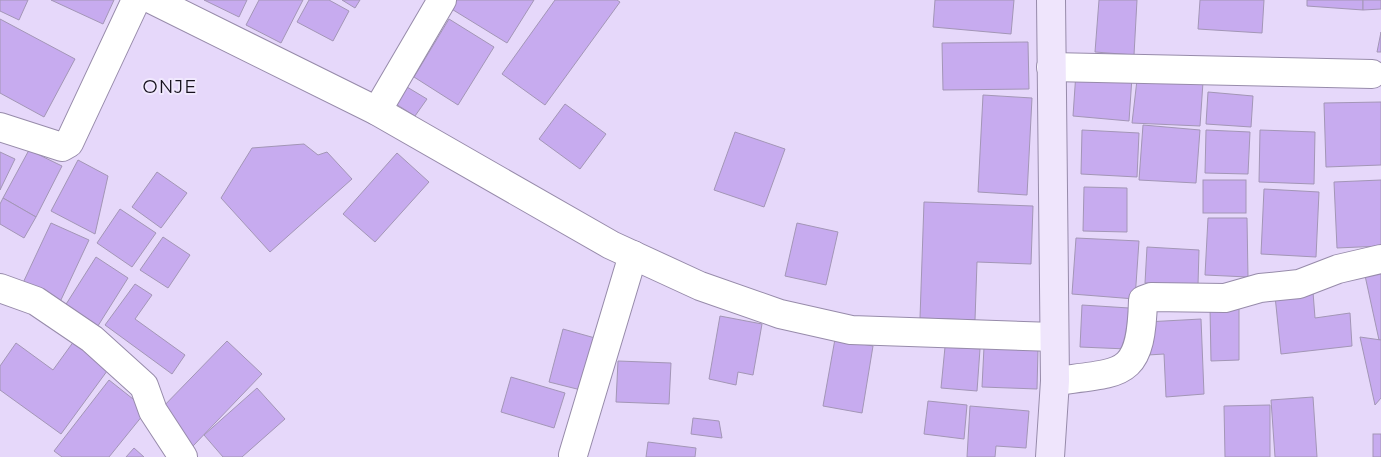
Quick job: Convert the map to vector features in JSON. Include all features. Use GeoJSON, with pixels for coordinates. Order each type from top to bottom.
{"type":"FeatureCollection","features":[{"type":"Feature","properties":{"kind":"street"},"geometry":{"type":"LineString","coordinates":[[0,127],[62,147],[69,144],[136,0]]}},
{"type":"Feature","properties":{"kind":"street"},"geometry":{"type":"LineString","coordinates":[[153,0],[377,111],[633,255],[700,286],[780,314],[851,330],[1054,337]]}},
{"type":"Feature","properties":{"kind":"street"},"geometry":{"type":"LineString","coordinates":[[377,111],[442,0]]}},
{"type":"Feature","properties":{"kind":"street"},"geometry":{"type":"LineString","coordinates":[[1050,457],[1055,381],[1051,0]]}},
{"type":"Feature","properties":{"kind":"street"},"geometry":{"type":"LineString","coordinates":[[1051,67],[1372,74]]}},
{"type":"Feature","properties":{"kind":"street"},"geometry":{"type":"LineString","coordinates":[[573,455],[633,255]]}},
{"type":"Feature","properties":{"kind":"street"},"geometry":{"type":"LineString","coordinates":[[1055,381],[1108,375],[1129,363],[1142,334],[1143,300],[1151,297],[1225,298],[1260,288],[1299,284],[1338,269],[1381,259]]}},
{"type":"Feature","properties":{"kind":"street"},"geometry":{"type":"LineString","coordinates":[[0,288],[36,301],[44,306],[92,339],[144,386],[153,411],[184,457]]}},
{"type":"Feature","properties":{"kind":"building"},"geometry":{"type":"Polygon","coordinates":[[[0,0],[28,0],[19,20],[0,11],[0,0]]]}},
{"type":"Feature","properties":{"kind":"building"},"geometry":{"type":"Polygon","coordinates":[[[51,0],[114,0],[103,24],[51,0]]]}},
{"type":"Feature","properties":{"kind":"building"},"geometry":{"type":"Polygon","coordinates":[[[204,0],[247,0],[239,17],[204,0]]]}},
{"type":"Feature","properties":{"kind":"building"},"geometry":{"type":"Polygon","coordinates":[[[259,0],[303,0],[281,43],[246,25],[259,0]]]}},
{"type":"Feature","properties":{"kind":"building"},"geometry":{"type":"Polygon","coordinates":[[[309,0],[329,0],[349,11],[333,41],[297,22],[309,0]]]}},
{"type":"Feature","properties":{"kind":"building"},"geometry":{"type":"Polygon","coordinates":[[[342,0],[360,0],[355,8],[342,0]]]}},
{"type":"Feature","properties":{"kind":"building"},"geometry":{"type":"Polygon","coordinates":[[[455,0],[534,0],[507,43],[450,8],[455,0]]]}},
{"type":"Feature","properties":{"kind":"building"},"geometry":{"type":"Polygon","coordinates":[[[555,0],[617,0],[620,2],[545,105],[502,74],[555,0]]]}},
{"type":"Feature","properties":{"kind":"building"},"geometry":{"type":"Polygon","coordinates":[[[935,0],[1014,0],[1011,34],[933,27],[935,0]]]}},
{"type":"Feature","properties":{"kind":"building"},"geometry":{"type":"Polygon","coordinates":[[[1099,0],[1137,0],[1134,55],[1095,52],[1099,0]]]}},
{"type":"Feature","properties":{"kind":"building"},"geometry":{"type":"Polygon","coordinates":[[[1200,0],[1264,0],[1262,33],[1198,29],[1200,0]]]}},
{"type":"Feature","properties":{"kind":"building"},"geometry":{"type":"Polygon","coordinates":[[[1307,0],[1363,0],[1363,10],[1307,6],[1307,0]]]}},
{"type":"Feature","properties":{"kind":"building"},"geometry":{"type":"Polygon","coordinates":[[[1363,0],[1381,0],[1381,9],[1363,10],[1363,0]]]}},
{"type":"Feature","properties":{"kind":"building"},"geometry":{"type":"Polygon","coordinates":[[[0,19],[75,59],[44,117],[0,93],[0,19]]]}},
{"type":"Feature","properties":{"kind":"building"},"geometry":{"type":"Polygon","coordinates":[[[449,19],[494,47],[458,105],[414,77],[449,19]]]}},
{"type":"Feature","properties":{"kind":"building"},"geometry":{"type":"Polygon","coordinates":[[[1381,32],[1381,52],[1377,52],[1381,32]]]}},
{"type":"Feature","properties":{"kind":"building"},"geometry":{"type":"Polygon","coordinates":[[[1028,42],[1029,89],[943,90],[942,43],[1028,42]]]}},
{"type":"Feature","properties":{"kind":"building"},"geometry":{"type":"Polygon","coordinates":[[[1076,72],[1132,77],[1129,121],[1073,116],[1076,72]]]}},
{"type":"Feature","properties":{"kind":"building"},"geometry":{"type":"Polygon","coordinates":[[[1137,80],[1203,82],[1200,126],[1132,123],[1137,80]]]}},
{"type":"Feature","properties":{"kind":"building"},"geometry":{"type":"Polygon","coordinates":[[[402,84],[427,99],[415,116],[391,101],[402,84]]]}},
{"type":"Feature","properties":{"kind":"building"},"geometry":{"type":"Polygon","coordinates":[[[1208,92],[1253,96],[1251,127],[1206,124],[1208,92]]]}},
{"type":"Feature","properties":{"kind":"building"},"geometry":{"type":"Polygon","coordinates":[[[983,95],[1032,98],[1027,195],[978,192],[983,95]]]}},
{"type":"Feature","properties":{"kind":"building"},"geometry":{"type":"Polygon","coordinates":[[[1381,102],[1381,165],[1326,167],[1324,103],[1381,102]]]}},
{"type":"Feature","properties":{"kind":"building"},"geometry":{"type":"Polygon","coordinates":[[[565,104],[606,134],[580,169],[539,139],[565,104]]]}},
{"type":"Feature","properties":{"kind":"building"},"geometry":{"type":"Polygon","coordinates":[[[1143,125],[1200,130],[1196,183],[1139,180],[1143,125]]]}},
{"type":"Feature","properties":{"kind":"building"},"geometry":{"type":"Polygon","coordinates":[[[1082,130],[1139,133],[1137,177],[1081,174],[1082,130]]]}},
{"type":"Feature","properties":{"kind":"building"},"geometry":{"type":"Polygon","coordinates":[[[1206,130],[1250,132],[1248,174],[1205,173],[1206,130]]]}},
{"type":"Feature","properties":{"kind":"building"},"geometry":{"type":"Polygon","coordinates":[[[1260,130],[1315,132],[1314,184],[1259,182],[1260,130]]]}},
{"type":"Feature","properties":{"kind":"building"},"geometry":{"type":"Polygon","coordinates":[[[735,132],[785,149],[764,207],[714,190],[735,132]]]}},
{"type":"Feature","properties":{"kind":"building"},"geometry":{"type":"Polygon","coordinates":[[[304,144],[318,155],[327,152],[352,179],[270,252],[221,198],[252,148],[304,144]]]}},
{"type":"Feature","properties":{"kind":"building"},"geometry":{"type":"Polygon","coordinates":[[[29,150],[62,166],[36,217],[3,198],[29,150]]]}},
{"type":"Feature","properties":{"kind":"building"},"geometry":{"type":"Polygon","coordinates":[[[0,152],[15,159],[0,190],[0,152]]]}},
{"type":"Feature","properties":{"kind":"building"},"geometry":{"type":"Polygon","coordinates":[[[397,153],[429,182],[375,242],[343,214],[397,153]]]}},
{"type":"Feature","properties":{"kind":"building"},"geometry":{"type":"Polygon","coordinates":[[[78,160],[108,176],[95,234],[51,211],[78,160]]]}},
{"type":"Feature","properties":{"kind":"building"},"geometry":{"type":"Polygon","coordinates":[[[157,172],[187,193],[161,228],[132,207],[157,172]]]}},
{"type":"Feature","properties":{"kind":"building"},"geometry":{"type":"Polygon","coordinates":[[[1203,180],[1246,180],[1246,213],[1203,213],[1203,180]]]}},
{"type":"Feature","properties":{"kind":"building"},"geometry":{"type":"Polygon","coordinates":[[[1381,180],[1381,246],[1337,248],[1334,182],[1381,180]]]}},
{"type":"Feature","properties":{"kind":"building"},"geometry":{"type":"Polygon","coordinates":[[[1084,187],[1127,188],[1127,232],[1083,231],[1084,187]]]}},
{"type":"Feature","properties":{"kind":"building"},"geometry":{"type":"Polygon","coordinates":[[[1264,189],[1319,192],[1316,257],[1261,254],[1264,189]]]}},
{"type":"Feature","properties":{"kind":"building"},"geometry":{"type":"Polygon","coordinates":[[[3,198],[36,217],[24,238],[0,224],[0,204],[3,198]]]}},
{"type":"Feature","properties":{"kind":"building"},"geometry":{"type":"Polygon","coordinates":[[[924,202],[1033,206],[1031,264],[977,262],[975,320],[920,318],[924,202]]]}},
{"type":"Feature","properties":{"kind":"building"},"geometry":{"type":"Polygon","coordinates":[[[120,209],[156,233],[132,267],[97,243],[120,209]]]}},
{"type":"Feature","properties":{"kind":"building"},"geometry":{"type":"Polygon","coordinates":[[[1208,218],[1247,218],[1248,277],[1205,275],[1208,218]]]}},
{"type":"Feature","properties":{"kind":"building"},"geometry":{"type":"Polygon","coordinates":[[[51,223],[89,240],[60,302],[22,285],[51,223]]]}},
{"type":"Feature","properties":{"kind":"building"},"geometry":{"type":"Polygon","coordinates":[[[797,223],[838,232],[826,285],[785,276],[797,223]]]}},
{"type":"Feature","properties":{"kind":"building"},"geometry":{"type":"Polygon","coordinates":[[[163,237],[190,255],[168,288],[140,270],[163,237]]]}},
{"type":"Feature","properties":{"kind":"building"},"geometry":{"type":"Polygon","coordinates":[[[1076,238],[1139,241],[1135,299],[1072,294],[1076,238]]]}},
{"type":"Feature","properties":{"kind":"building"},"geometry":{"type":"Polygon","coordinates":[[[1147,247],[1199,250],[1198,285],[1145,283],[1147,247]]]}},
{"type":"Feature","properties":{"kind":"building"},"geometry":{"type":"Polygon","coordinates":[[[96,257],[128,278],[96,329],[63,309],[96,257]]]}},
{"type":"Feature","properties":{"kind":"building"},"geometry":{"type":"Polygon","coordinates":[[[1381,268],[1381,340],[1379,340],[1364,271],[1381,268]]]}},
{"type":"Feature","properties":{"kind":"building"},"geometry":{"type":"Polygon","coordinates":[[[135,284],[152,295],[135,319],[185,355],[172,374],[105,325],[135,284]]]}},
{"type":"Feature","properties":{"kind":"building"},"geometry":{"type":"Polygon","coordinates":[[[1313,292],[1315,318],[1350,313],[1352,346],[1281,354],[1275,296],[1313,292]]]}},
{"type":"Feature","properties":{"kind":"building"},"geometry":{"type":"Polygon","coordinates":[[[1082,305],[1129,308],[1127,349],[1080,347],[1082,305]]]}},
{"type":"Feature","properties":{"kind":"building"},"geometry":{"type":"Polygon","coordinates":[[[1239,307],[1239,360],[1211,361],[1210,308],[1239,307]]]}},
{"type":"Feature","properties":{"kind":"building"},"geometry":{"type":"Polygon","coordinates":[[[720,316],[762,324],[753,375],[738,372],[736,385],[709,379],[720,316]]]}},
{"type":"Feature","properties":{"kind":"building"},"geometry":{"type":"Polygon","coordinates":[[[1201,319],[1204,394],[1166,397],[1164,354],[1148,355],[1146,322],[1201,319]]]}},
{"type":"Feature","properties":{"kind":"building"},"geometry":{"type":"Polygon","coordinates":[[[563,329],[595,338],[581,390],[549,382],[563,329]]]}},
{"type":"Feature","properties":{"kind":"building"},"geometry":{"type":"Polygon","coordinates":[[[1360,337],[1381,340],[1381,398],[1375,405],[1360,337]]]}},
{"type":"Feature","properties":{"kind":"building"},"geometry":{"type":"Polygon","coordinates":[[[835,339],[873,346],[862,413],[823,406],[835,339]]]}},
{"type":"Feature","properties":{"kind":"building"},"geometry":{"type":"Polygon","coordinates":[[[74,341],[110,367],[61,434],[0,390],[0,366],[16,343],[53,370],[74,341]]]}},
{"type":"Feature","properties":{"kind":"building"},"geometry":{"type":"Polygon","coordinates":[[[227,341],[262,374],[193,446],[158,412],[227,341]]]}},
{"type":"Feature","properties":{"kind":"building"},"geometry":{"type":"Polygon","coordinates":[[[945,347],[980,349],[977,391],[941,388],[945,347]]]}},
{"type":"Feature","properties":{"kind":"building"},"geometry":{"type":"Polygon","coordinates":[[[984,347],[1038,349],[1037,389],[982,387],[984,347]]]}},
{"type":"Feature","properties":{"kind":"building"},"geometry":{"type":"Polygon","coordinates":[[[618,361],[671,363],[669,404],[616,402],[618,361]]]}},
{"type":"Feature","properties":{"kind":"building"},"geometry":{"type":"Polygon","coordinates":[[[511,377],[565,393],[554,428],[501,412],[511,377]]]}},
{"type":"Feature","properties":{"kind":"building"},"geometry":{"type":"Polygon","coordinates":[[[109,380],[147,410],[109,457],[62,457],[54,451],[109,380]]]}},
{"type":"Feature","properties":{"kind":"building"},"geometry":{"type":"Polygon","coordinates":[[[257,388],[285,419],[242,457],[223,457],[204,435],[257,388]]]}},
{"type":"Feature","properties":{"kind":"building"},"geometry":{"type":"Polygon","coordinates":[[[1313,397],[1317,457],[1275,457],[1271,400],[1313,397]]]}},
{"type":"Feature","properties":{"kind":"building"},"geometry":{"type":"Polygon","coordinates":[[[928,401],[967,405],[964,439],[924,434],[928,401]]]}},
{"type":"Feature","properties":{"kind":"building"},"geometry":{"type":"Polygon","coordinates":[[[1270,405],[1270,457],[1225,457],[1224,406],[1270,405]]]}},
{"type":"Feature","properties":{"kind":"building"},"geometry":{"type":"Polygon","coordinates":[[[970,406],[1029,411],[1026,448],[996,446],[995,457],[967,457],[970,406]]]}},
{"type":"Feature","properties":{"kind":"building"},"geometry":{"type":"Polygon","coordinates":[[[693,418],[719,421],[722,438],[691,434],[693,418]]]}},
{"type":"Feature","properties":{"kind":"building"},"geometry":{"type":"Polygon","coordinates":[[[1373,434],[1381,434],[1381,457],[1373,457],[1373,434]]]}},
{"type":"Feature","properties":{"kind":"building"},"geometry":{"type":"Polygon","coordinates":[[[648,442],[696,448],[695,457],[646,457],[648,442]]]}},
{"type":"Feature","properties":{"kind":"building"},"geometry":{"type":"Polygon","coordinates":[[[134,448],[144,457],[126,457],[134,448]]]}},
{"type":"Feature","properties":{"kind":"district","name":"ONJE"},"geometry":{"type":"Point","coordinates":[170,87]}}]}
